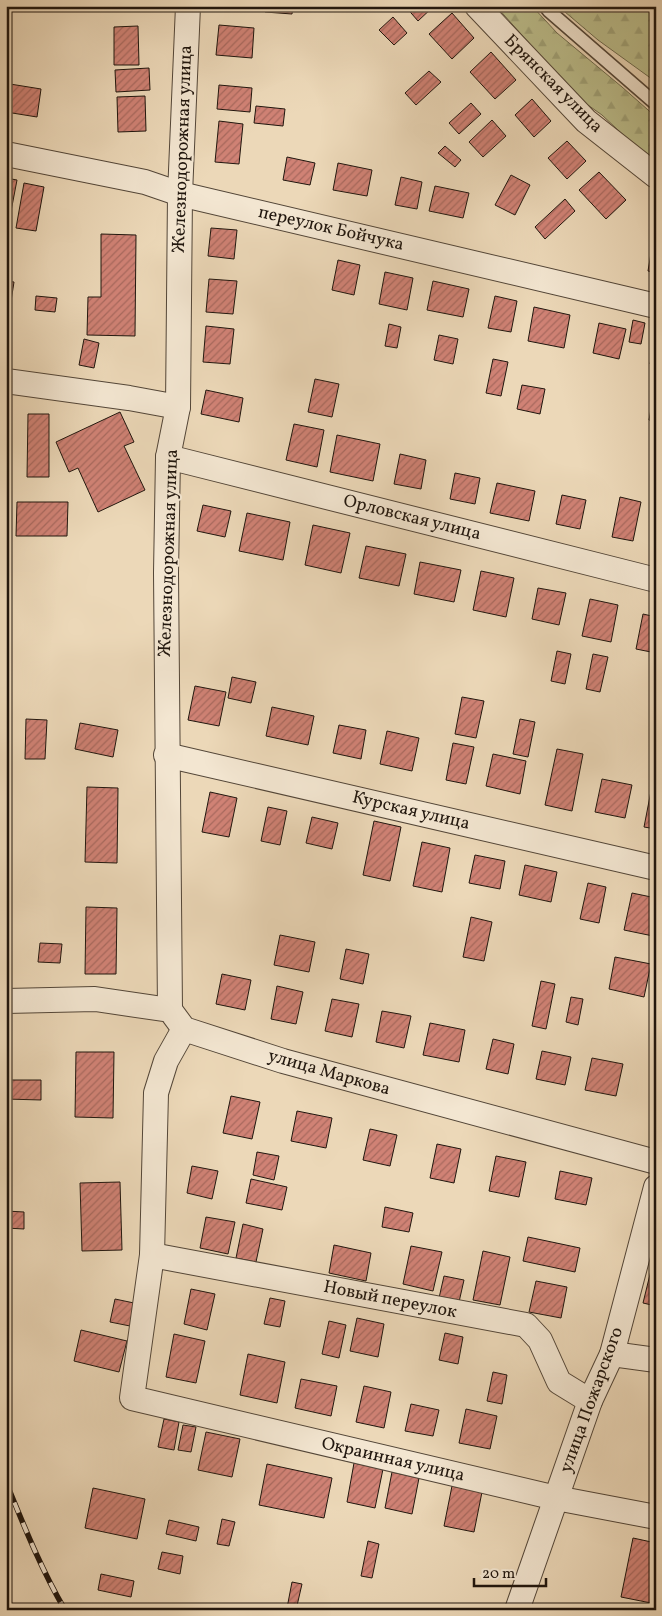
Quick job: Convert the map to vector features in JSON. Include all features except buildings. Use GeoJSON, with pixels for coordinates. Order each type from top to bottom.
{"type":"FeatureCollection","features":[{"type":"Feature","properties":{"kind":"street","name":"Железнодорожная улица"},"geometry":{"type":"LineString","coordinates":[[170,1010],[166,754],[168,457],[178,407],[180,194],[188,6]]}},
{"type":"Feature","properties":{"kind":"street","name":"Брянская улица"},"geometry":{"type":"LineString","coordinates":[[477,6],[586,121],[656,176]]}},
{"type":"Feature","properties":{"kind":"street","name":"переулок Бойчука"},"geometry":{"type":"LineString","coordinates":[[6,154],[145,182],[180,194],[656,306]]}},
{"type":"Feature","properties":{"kind":"street"},"geometry":{"type":"LineString","coordinates":[[6,381],[129,398],[178,407]]}},
{"type":"Feature","properties":{"kind":"street","name":"Орловская улица"},"geometry":{"type":"LineString","coordinates":[[168,457],[656,580]]}},
{"type":"Feature","properties":{"kind":"street","name":"Курская улица"},"geometry":{"type":"LineString","coordinates":[[166,754],[656,868]]}},
{"type":"Feature","properties":{"kind":"street"},"geometry":{"type":"LineString","coordinates":[[6,1002],[95,999],[170,1010],[184,1029],[166,1061],[156,1093],[152,1255]]}},
{"type":"Feature","properties":{"kind":"street","name":"улица Маркова"},"geometry":{"type":"LineString","coordinates":[[184,1029],[283,1061],[656,1162]]}},
{"type":"Feature","properties":{"kind":"street","name":"улица Пожарского"},"geometry":{"type":"LineString","coordinates":[[517,1610],[590,1401],[612,1354],[656,1187]]}},
{"type":"Feature","properties":{"kind":"street","name":"Окраинная улица"},"geometry":{"type":"LineString","coordinates":[[152,1255],[132,1398],[556,1498],[656,1517]]}},
{"type":"Feature","properties":{"kind":"street","name":"Новый переулок"},"geometry":{"type":"LineString","coordinates":[[152,1255],[526,1325],[540,1340],[559,1382],[590,1401]]}},
{"type":"Feature","properties":{"kind":"street"},"geometry":{"type":"LineString","coordinates":[[612,1354],[656,1360]]}},
{"type":"Feature","properties":{"kind":"lane"},"geometry":{"type":"LineString","coordinates":[[545,6],[549,12],[656,104]]}},
{"type":"Feature","properties":{"kind":"green space"},"geometry":{"type":"Polygon","coordinates":[[[496,6],[532,6],[557,33],[656,117],[656,162],[634,145],[602,115],[578,98],[496,6]]]}},
{"type":"Feature","properties":{"kind":"green space"},"geometry":{"type":"Polygon","coordinates":[[[558,6],[656,6],[656,82],[598,40],[558,6]]]}},
{"type":"Feature","properties":{"kind":"railway"},"geometry":{"type":"LineString","coordinates":[[6,1482],[26,1531],[65,1610]]}},
{"type":"Feature","properties":{"kind":"railway"},"geometry":{"type":"LineString","coordinates":[[6,1596],[11,1610]]}}]}
